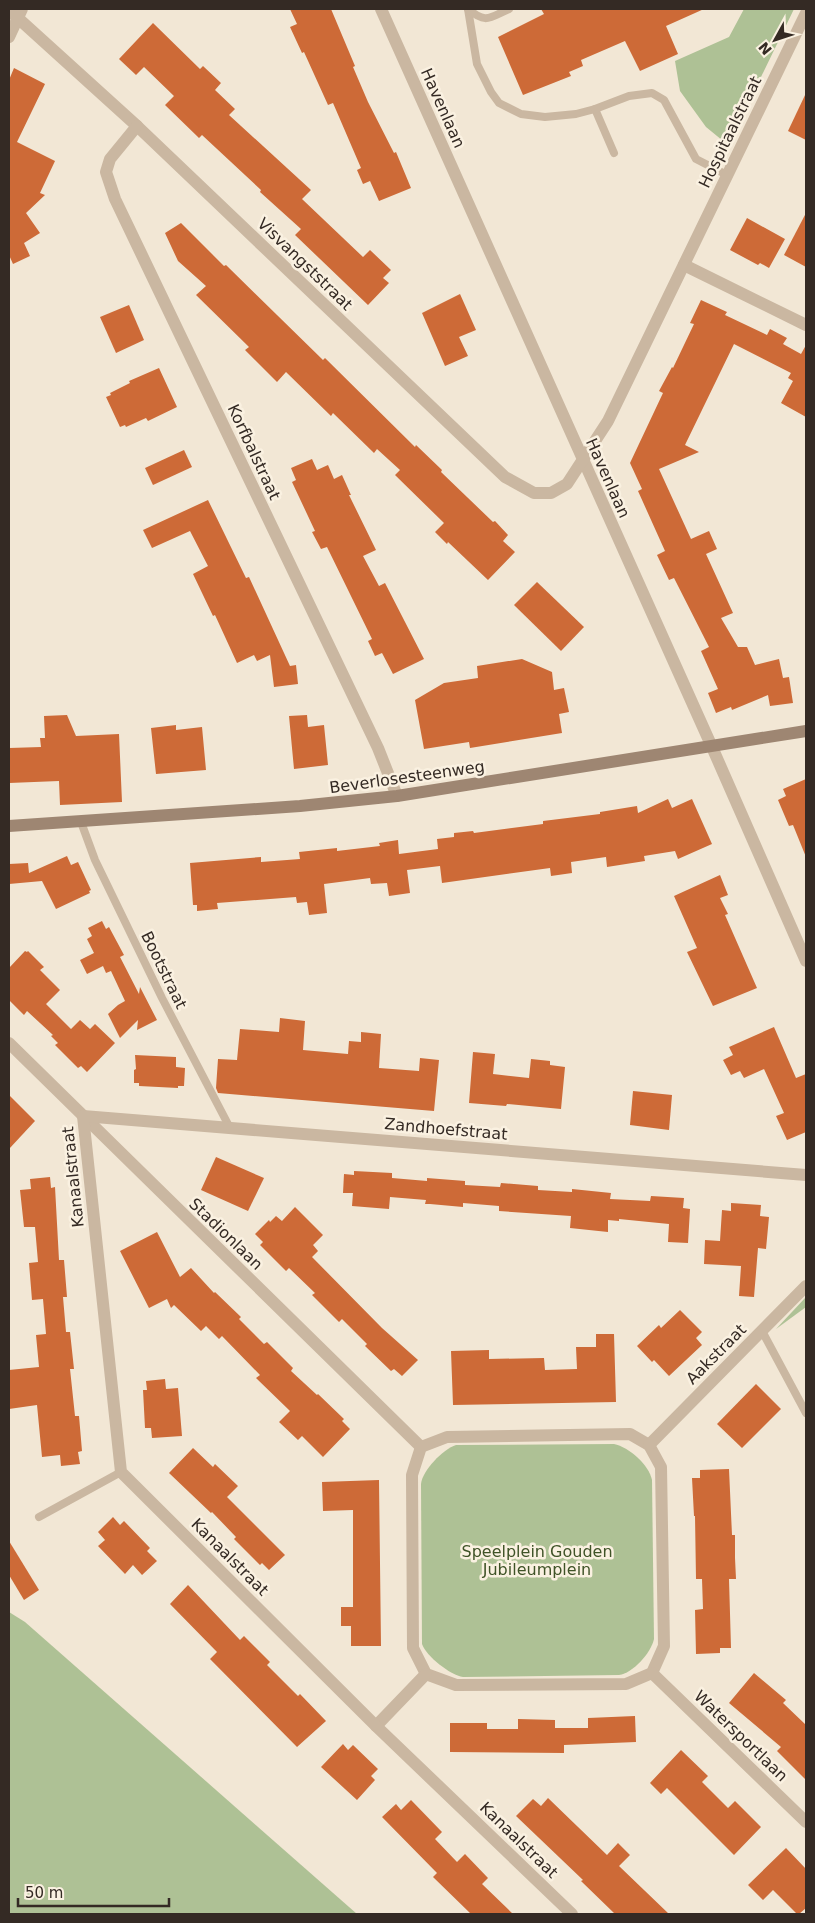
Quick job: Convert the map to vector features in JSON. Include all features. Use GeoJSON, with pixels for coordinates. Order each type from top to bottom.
{"type":"FeatureCollection","features":[{"type":"Feature","properties":{"kind":"street","name":"Havenlaan"},"geometry":{"type":"LineString","coordinates":[[381,9],[806,961]]}},
{"type":"Feature","properties":{"kind":"street","name":"Visvangststraat"},"geometry":{"type":"LineString","coordinates":[[16,12],[505,476],[534,494],[551,493],[567,484],[582,459]]}},
{"type":"Feature","properties":{"kind":"street"},"geometry":{"type":"LineString","coordinates":[[9,37],[16,12]]}},
{"type":"Feature","properties":{"kind":"street","name":"Hospitaalstraat"},"geometry":{"type":"LineString","coordinates":[[582,459],[608,421],[728,175],[801,37],[806,13]]}},
{"type":"Feature","properties":{"kind":"street","name":"Korfbalstraat"},"geometry":{"type":"LineString","coordinates":[[137,126],[110,159],[106,172],[115,199],[378,748],[396,796]]}},
{"type":"Feature","properties":{"kind":"street"},"geometry":{"type":"LineString","coordinates":[[684,265],[806,325]]}},
{"type":"Feature","properties":{"kind":"street","name":"Beverlosesteenweg"},"geometry":{"type":"LineString","coordinates":[[9,826],[300,806],[396,796],[806,731]]}},
{"type":"Feature","properties":{"kind":"street","name":"Stadionlaan"},"geometry":{"type":"LineString","coordinates":[[9,1043],[421,1447]]}},
{"type":"Feature","properties":{"kind":"street","name":"Zandhoefstraat"},"geometry":{"type":"LineString","coordinates":[[83,1116],[806,1175]]}},
{"type":"Feature","properties":{"kind":"street","name":"Kanaalstraat"},"geometry":{"type":"LineString","coordinates":[[83,1116],[121,1472],[376,1726],[572,1914]]}},
{"type":"Feature","properties":{"kind":"street","name":"Aakstraat"},"geometry":{"type":"LineString","coordinates":[[649,1445],[806,1286]]}},
{"type":"Feature","properties":{"kind":"street"},"geometry":{"type":"LineString","coordinates":[[630,1434],[649,1445],[661,1467],[664,1646],[652,1673],[626,1684],[456,1685],[426,1674],[414,1648],[412,1475],[421,1447],[447,1436],[630,1434]]}},
{"type":"Feature","properties":{"kind":"street","name":"Watersportlaan"},"geometry":{"type":"LineString","coordinates":[[652,1673],[806,1822]]}},
{"type":"Feature","properties":{"kind":"street"},"geometry":{"type":"LineString","coordinates":[[376,1726],[426,1674]]}},
{"type":"Feature","properties":{"kind":"lane"},"geometry":{"type":"LineString","coordinates":[[509,9],[487,19],[478,17],[468,9],[477,64],[491,92],[499,103],[521,114],[545,117],[576,114],[629,96],[652,93],[664,100],[696,158],[728,175]]}},
{"type":"Feature","properties":{"kind":"lane"},"geometry":{"type":"LineString","coordinates":[[595,109],[614,153]]}},
{"type":"Feature","properties":{"kind":"lane","name":"Bootstraat"},"geometry":{"type":"LineString","coordinates":[[82,822],[95,860],[162,998],[230,1128]]}},
{"type":"Feature","properties":{"kind":"lane"},"geometry":{"type":"LineString","coordinates":[[762,1330],[806,1413]]}},
{"type":"Feature","properties":{"kind":"lane"},"geometry":{"type":"LineString","coordinates":[[39,1516],[121,1472]]}},
{"type":"Feature","properties":{"kind":"green space"},"geometry":{"type":"Polygon","coordinates":[[[744,9],[794,9],[728,145],[706,127],[680,91],[675,61],[729,37],[744,9]]]}},
{"type":"Feature","properties":{"kind":"green space"},"geometry":{"type":"Polygon","coordinates":[[[806,1297],[806,1307],[776,1329],[806,1297]]]}},
{"type":"Feature","properties":{"kind":"green space","name":"Speelplein Gouden Jubileumplein"},"geometry":{"type":"Polygon","coordinates":[[[614,1444],[626,1449],[638,1458],[647,1468],[652,1480],[654,1639],[641,1662],[619,1675],[463,1677],[452,1673],[439,1664],[428,1654],[422,1644],[421,1484],[429,1467],[445,1451],[456,1445],[614,1444]]]}},
{"type":"Feature","properties":{"kind":"green space"},"geometry":{"type":"Polygon","coordinates":[[[9,1612],[25,1622],[357,1914],[9,1914],[9,1612]]]}},
{"type":"Feature","properties":{"kind":"building"},"geometry":{"type":"Polygon","coordinates":[[[290,9],[331,9],[368,102],[394,153],[396,152],[411,188],[379,201],[370,181],[363,184],[357,170],[361,168],[333,103],[328,105],[304,52],[302,53],[290,27],[297,24],[290,9]]]}},
{"type":"Feature","properties":{"kind":"building"},"geometry":{"type":"Polygon","coordinates":[[[541,9],[704,9],[666,26],[678,54],[640,71],[625,41],[581,60],[583,66],[569,72],[571,76],[523,95],[498,37],[544,14],[541,9]]]}},
{"type":"Feature","properties":{"kind":"building"},"geometry":{"type":"Polygon","coordinates":[[[153,23],[200,69],[203,66],[221,83],[215,90],[235,109],[229,115],[311,190],[302,199],[363,257],[370,250],[391,270],[383,278],[389,283],[368,305],[295,235],[301,229],[202,135],[199,138],[165,105],[174,96],[144,67],[136,75],[119,59],[153,23]]]}},
{"type":"Feature","properties":{"kind":"building"},"geometry":{"type":"Polygon","coordinates":[[[14,68],[45,84],[17,142],[55,161],[40,193],[45,195],[26,213],[40,233],[24,243],[30,256],[13,264],[9,255],[9,80],[14,68]]]}},
{"type":"Feature","properties":{"kind":"building"},"geometry":{"type":"Polygon","coordinates":[[[806,93],[806,140],[788,131],[806,93]]]}},
{"type":"Feature","properties":{"kind":"building"},"geometry":{"type":"Polygon","coordinates":[[[806,213],[806,267],[784,255],[806,213]]]}},
{"type":"Feature","properties":{"kind":"building"},"geometry":{"type":"Polygon","coordinates":[[[747,218],[785,239],[769,268],[760,263],[758,265],[730,250],[747,218]]]}},
{"type":"Feature","properties":{"kind":"building"},"geometry":{"type":"Polygon","coordinates":[[[181,223],[323,360],[325,358],[508,535],[503,541],[515,552],[488,580],[435,532],[444,523],[395,475],[400,470],[377,449],[374,453],[333,413],[331,416],[286,372],[277,382],[245,350],[249,347],[196,295],[206,286],[178,261],[165,233],[181,223]]]}},
{"type":"Feature","properties":{"kind":"building"},"geometry":{"type":"Polygon","coordinates":[[[460,294],[476,330],[459,337],[468,356],[445,366],[422,313],[460,294]]]}},
{"type":"Feature","properties":{"kind":"building"},"geometry":{"type":"Polygon","coordinates":[[[701,300],[727,312],[725,315],[767,335],[770,329],[787,338],[783,344],[801,354],[806,345],[806,417],[781,403],[793,381],[788,378],[791,373],[734,344],[685,445],[699,452],[659,469],[691,539],[709,531],[717,549],[706,554],[733,613],[721,618],[738,647],[747,647],[755,665],[779,659],[783,678],[789,677],[793,703],[770,706],[768,695],[732,710],[731,707],[716,713],[708,693],[718,689],[701,651],[709,647],[674,578],[669,580],[657,555],[665,551],[638,491],[642,489],[630,463],[663,393],[659,391],[673,368],[694,324],[690,323],[701,300]]]}},
{"type":"Feature","properties":{"kind":"building"},"geometry":{"type":"Polygon","coordinates":[[[129,305],[144,340],[116,353],[100,317],[129,305]]]}},
{"type":"Feature","properties":{"kind":"building"},"geometry":{"type":"Polygon","coordinates":[[[159,368],[177,407],[148,421],[146,418],[126,427],[125,425],[120,427],[106,397],[130,383],[129,381],[159,368]]]}},
{"type":"Feature","properties":{"kind":"building"},"geometry":{"type":"Polygon","coordinates":[[[184,450],[192,467],[153,485],[145,468],[184,450]]]}},
{"type":"Feature","properties":{"kind":"building"},"geometry":{"type":"Polygon","coordinates":[[[312,459],[317,470],[328,465],[334,479],[342,475],[351,495],[349,495],[376,550],[363,556],[379,586],[385,583],[424,659],[393,674],[382,653],[375,656],[368,641],[372,639],[327,547],[321,549],[312,532],[315,531],[292,482],[296,480],[291,468],[312,459]]]}},
{"type":"Feature","properties":{"kind":"building"},"geometry":{"type":"Polygon","coordinates":[[[208,500],[246,578],[249,577],[290,666],[296,665],[298,684],[274,687],[270,655],[257,661],[254,655],[237,663],[215,615],[213,616],[193,574],[208,566],[190,531],[152,548],[143,530],[208,500]]]}},
{"type":"Feature","properties":{"kind":"building"},"geometry":{"type":"Polygon","coordinates":[[[537,582],[584,627],[561,651],[514,605],[537,582]]]}},
{"type":"Feature","properties":{"kind":"building"},"geometry":{"type":"Polygon","coordinates":[[[522,659],[552,672],[554,690],[564,688],[569,712],[559,714],[562,733],[470,748],[469,742],[424,749],[415,700],[444,683],[478,678],[477,666],[522,659]]]}},
{"type":"Feature","properties":{"kind":"building"},"geometry":{"type":"Polygon","coordinates":[[[67,715],[76,736],[119,734],[122,802],[60,805],[59,781],[9,783],[9,748],[41,747],[40,738],[45,738],[44,716],[67,715]]]}},
{"type":"Feature","properties":{"kind":"building"},"geometry":{"type":"Polygon","coordinates":[[[307,715],[308,727],[324,725],[328,765],[294,769],[289,716],[307,715]]]}},
{"type":"Feature","properties":{"kind":"building"},"geometry":{"type":"Polygon","coordinates":[[[176,725],[176,730],[202,727],[206,770],[156,774],[151,728],[176,725]]]}},
{"type":"Feature","properties":{"kind":"building"},"geometry":{"type":"Polygon","coordinates":[[[806,779],[806,857],[793,825],[789,826],[778,800],[786,796],[783,789],[806,779]]]}},
{"type":"Feature","properties":{"kind":"building"},"geometry":{"type":"Polygon","coordinates":[[[668,799],[672,808],[692,799],[712,844],[678,859],[675,851],[644,856],[645,861],[607,867],[606,857],[571,862],[572,873],[551,876],[550,868],[442,883],[440,866],[407,870],[410,893],[389,896],[387,883],[371,884],[370,878],[324,884],[327,913],[309,915],[307,902],[297,903],[296,897],[217,903],[218,909],[197,911],[197,905],[193,905],[190,863],[261,857],[261,862],[300,859],[299,852],[337,848],[337,851],[380,846],[379,843],[398,840],[399,854],[438,849],[437,839],[454,837],[454,833],[473,831],[474,833],[543,824],[543,821],[600,814],[600,812],[637,806],[638,813],[668,799]]]}},
{"type":"Feature","properties":{"kind":"building"},"geometry":{"type":"Polygon","coordinates":[[[67,856],[71,865],[78,862],[91,890],[89,891],[90,893],[56,909],[42,881],[9,884],[9,864],[28,863],[29,873],[67,856]]]}},
{"type":"Feature","properties":{"kind":"building"},"geometry":{"type":"Polygon","coordinates":[[[720,875],[728,895],[720,898],[728,914],[725,915],[757,988],[713,1006],[687,952],[697,948],[674,896],[720,875]]]}},
{"type":"Feature","properties":{"kind":"building"},"geometry":{"type":"Polygon","coordinates":[[[102,921],[106,929],[109,927],[124,955],[120,957],[139,994],[140,987],[157,1020],[137,1030],[138,1020],[120,1038],[108,1014],[125,1001],[111,971],[106,973],[103,966],[87,974],[80,960],[94,953],[87,939],[92,936],[88,928],[102,921]]]}},
{"type":"Feature","properties":{"kind":"building"},"geometry":{"type":"Polygon","coordinates":[[[25,951],[28,951],[44,967],[40,970],[60,990],[46,1004],[71,1029],[80,1020],[90,1029],[95,1024],[115,1043],[87,1072],[81,1066],[78,1068],[55,1045],[58,1043],[51,1036],[53,1035],[27,1011],[24,1015],[9,1000],[9,968],[25,951]]]}},
{"type":"Feature","properties":{"kind":"building"},"geometry":{"type":"Polygon","coordinates":[[[280,1018],[305,1021],[303,1050],[348,1054],[349,1041],[361,1042],[361,1032],[381,1034],[379,1068],[419,1071],[420,1058],[439,1060],[434,1111],[218,1093],[216,1088],[218,1059],[237,1060],[240,1029],[279,1032],[280,1018]]]}},
{"type":"Feature","properties":{"kind":"building"},"geometry":{"type":"Polygon","coordinates":[[[774,1027],[796,1078],[806,1074],[806,1132],[787,1140],[776,1116],[784,1113],[764,1069],[744,1078],[740,1071],[731,1075],[723,1060],[733,1055],[729,1047],[774,1027]]]}},
{"type":"Feature","properties":{"kind":"building"},"geometry":{"type":"Polygon","coordinates":[[[473,1052],[495,1054],[493,1074],[529,1078],[531,1059],[550,1061],[550,1065],[565,1067],[561,1109],[469,1103],[473,1052]]]}},
{"type":"Feature","properties":{"kind":"building"},"geometry":{"type":"Polygon","coordinates":[[[135,1055],[176,1057],[176,1067],[185,1068],[184,1086],[178,1086],[178,1088],[139,1086],[139,1083],[134,1083],[135,1055]]]}},
{"type":"Feature","properties":{"kind":"building"},"geometry":{"type":"Polygon","coordinates":[[[633,1091],[672,1095],[669,1130],[630,1125],[633,1091]]]}},
{"type":"Feature","properties":{"kind":"building"},"geometry":{"type":"Polygon","coordinates":[[[9,1095],[35,1121],[9,1149],[9,1095]]]}},
{"type":"Feature","properties":{"kind":"building"},"geometry":{"type":"Polygon","coordinates":[[[216,1157],[264,1178],[248,1211],[201,1190],[216,1157]]]}},
{"type":"Feature","properties":{"kind":"building"},"geometry":{"type":"Polygon","coordinates":[[[354,1171],[392,1173],[392,1178],[427,1181],[427,1178],[465,1181],[465,1185],[500,1187],[501,1183],[538,1186],[538,1190],[572,1192],[572,1189],[611,1193],[610,1199],[650,1201],[651,1196],[684,1198],[683,1208],[690,1209],[688,1243],[668,1242],[669,1224],[619,1219],[619,1221],[608,1220],[608,1232],[570,1228],[571,1216],[499,1211],[499,1206],[463,1203],[463,1207],[425,1204],[426,1200],[390,1197],[389,1209],[352,1206],[353,1193],[343,1193],[344,1174],[354,1175],[354,1171]]]}},
{"type":"Feature","properties":{"kind":"building"},"geometry":{"type":"Polygon","coordinates":[[[50,1177],[51,1188],[55,1187],[59,1260],[64,1260],[67,1297],[63,1297],[66,1332],[70,1332],[74,1369],[70,1369],[75,1416],[79,1416],[82,1451],[78,1452],[80,1464],[61,1466],[60,1455],[42,1457],[37,1405],[9,1409],[9,1370],[39,1367],[36,1335],[46,1334],[43,1299],[32,1300],[29,1263],[38,1262],[35,1227],[24,1227],[20,1190],[31,1189],[30,1179],[50,1177]]]}},
{"type":"Feature","properties":{"kind":"building"},"geometry":{"type":"Polygon","coordinates":[[[731,1203],[761,1205],[760,1216],[769,1217],[766,1249],[758,1248],[754,1297],[739,1296],[741,1266],[704,1264],[705,1240],[720,1241],[722,1210],[731,1211],[731,1203]]]}},
{"type":"Feature","properties":{"kind":"building"},"geometry":{"type":"Polygon","coordinates":[[[295,1207],[323,1235],[313,1245],[318,1251],[312,1257],[382,1328],[418,1360],[402,1376],[394,1369],[391,1371],[365,1346],[367,1344],[342,1319],[339,1322],[312,1295],[315,1293],[289,1268],[286,1271],[260,1245],[263,1242],[255,1234],[269,1220],[270,1222],[276,1216],[282,1221],[295,1207]]]}},
{"type":"Feature","properties":{"kind":"building"},"geometry":{"type":"Polygon","coordinates":[[[157,1232],[180,1277],[191,1268],[214,1293],[241,1317],[239,1319],[264,1344],[267,1342],[293,1368],[291,1371],[344,1419],[342,1421],[350,1429],[323,1457],[302,1436],[298,1440],[279,1422],[290,1411],[256,1378],[260,1375],[222,1336],[219,1339],[206,1326],[201,1331],[174,1305],[171,1308],[167,1299],[149,1308],[120,1251],[157,1232]]]}},
{"type":"Feature","properties":{"kind":"building"},"geometry":{"type":"Polygon","coordinates":[[[680,1310],[702,1332],[696,1338],[702,1345],[669,1376],[637,1346],[659,1325],[661,1328],[680,1310]]]}},
{"type":"Feature","properties":{"kind":"building"},"geometry":{"type":"Polygon","coordinates":[[[596,1334],[614,1334],[616,1402],[453,1405],[451,1351],[489,1350],[489,1359],[544,1358],[545,1370],[577,1369],[576,1347],[596,1347],[596,1334]]]}},
{"type":"Feature","properties":{"kind":"building"},"geometry":{"type":"Polygon","coordinates":[[[165,1379],[166,1389],[178,1388],[182,1436],[152,1438],[151,1428],[145,1428],[143,1390],[147,1390],[146,1381],[165,1379]]]}},
{"type":"Feature","properties":{"kind":"building"},"geometry":{"type":"Polygon","coordinates":[[[756,1384],[781,1409],[742,1448],[717,1424],[756,1384]]]}},
{"type":"Feature","properties":{"kind":"building"},"geometry":{"type":"Polygon","coordinates":[[[193,1448],[213,1467],[215,1464],[238,1486],[227,1497],[285,1555],[269,1570],[262,1563],[260,1565],[234,1539],[236,1537],[212,1512],[169,1473],[193,1448]]]}},
{"type":"Feature","properties":{"kind":"building"},"geometry":{"type":"Polygon","coordinates":[[[729,1469],[732,1535],[735,1535],[736,1579],[729,1579],[731,1648],[720,1648],[720,1653],[696,1654],[695,1610],[703,1609],[702,1579],[696,1579],[692,1478],[700,1478],[700,1470],[729,1469]]]}},
{"type":"Feature","properties":{"kind":"building"},"geometry":{"type":"Polygon","coordinates":[[[379,1480],[381,1646],[351,1646],[351,1626],[341,1626],[341,1607],[353,1607],[353,1510],[323,1511],[322,1482],[379,1480]]]}},
{"type":"Feature","properties":{"kind":"building"},"geometry":{"type":"Polygon","coordinates":[[[113,1517],[120,1525],[124,1521],[150,1548],[147,1551],[157,1561],[142,1575],[133,1565],[125,1574],[98,1546],[105,1540],[98,1532],[113,1517]]]}},
{"type":"Feature","properties":{"kind":"building"},"geometry":{"type":"Polygon","coordinates":[[[9,1541],[39,1590],[24,1600],[9,1575],[9,1541]]]}},
{"type":"Feature","properties":{"kind":"building"},"geometry":{"type":"Polygon","coordinates":[[[188,1585],[240,1640],[244,1636],[270,1662],[267,1665],[298,1696],[300,1694],[326,1721],[297,1747],[210,1659],[217,1652],[170,1604],[188,1585]]]}},
{"type":"Feature","properties":{"kind":"building"},"geometry":{"type":"Polygon","coordinates":[[[754,1673],[786,1700],[783,1703],[806,1725],[806,1780],[777,1751],[781,1747],[729,1703],[754,1673]]]}},
{"type":"Feature","properties":{"kind":"building"},"geometry":{"type":"Polygon","coordinates":[[[635,1716],[636,1742],[564,1745],[564,1753],[450,1752],[450,1723],[487,1723],[487,1729],[518,1729],[518,1719],[555,1720],[555,1728],[588,1728],[588,1718],[635,1716]]]}},
{"type":"Feature","properties":{"kind":"building"},"geometry":{"type":"Polygon","coordinates":[[[343,1744],[348,1750],[353,1745],[378,1769],[371,1776],[375,1780],[357,1800],[321,1767],[343,1744]]]}},
{"type":"Feature","properties":{"kind":"building"},"geometry":{"type":"Polygon","coordinates":[[[681,1750],[708,1776],[702,1782],[728,1808],[735,1801],[761,1827],[734,1855],[667,1788],[661,1794],[650,1783],[681,1750]]]}},
{"type":"Feature","properties":{"kind":"building"},"geometry":{"type":"Polygon","coordinates":[[[548,1798],[607,1855],[618,1843],[630,1855],[619,1866],[669,1914],[615,1914],[581,1881],[583,1880],[516,1816],[533,1799],[541,1806],[548,1798]]]}},
{"type":"Feature","properties":{"kind":"building"},"geometry":{"type":"Polygon","coordinates":[[[411,1800],[442,1832],[435,1839],[457,1862],[465,1854],[488,1878],[482,1884],[513,1914],[471,1914],[433,1877],[437,1873],[382,1817],[396,1804],[401,1810],[411,1800]]]}},
{"type":"Feature","properties":{"kind":"building"},"geometry":{"type":"Polygon","coordinates":[[[786,1848],[806,1869],[806,1908],[799,1914],[773,1890],[763,1900],[748,1885],[786,1848]]]}}]}
